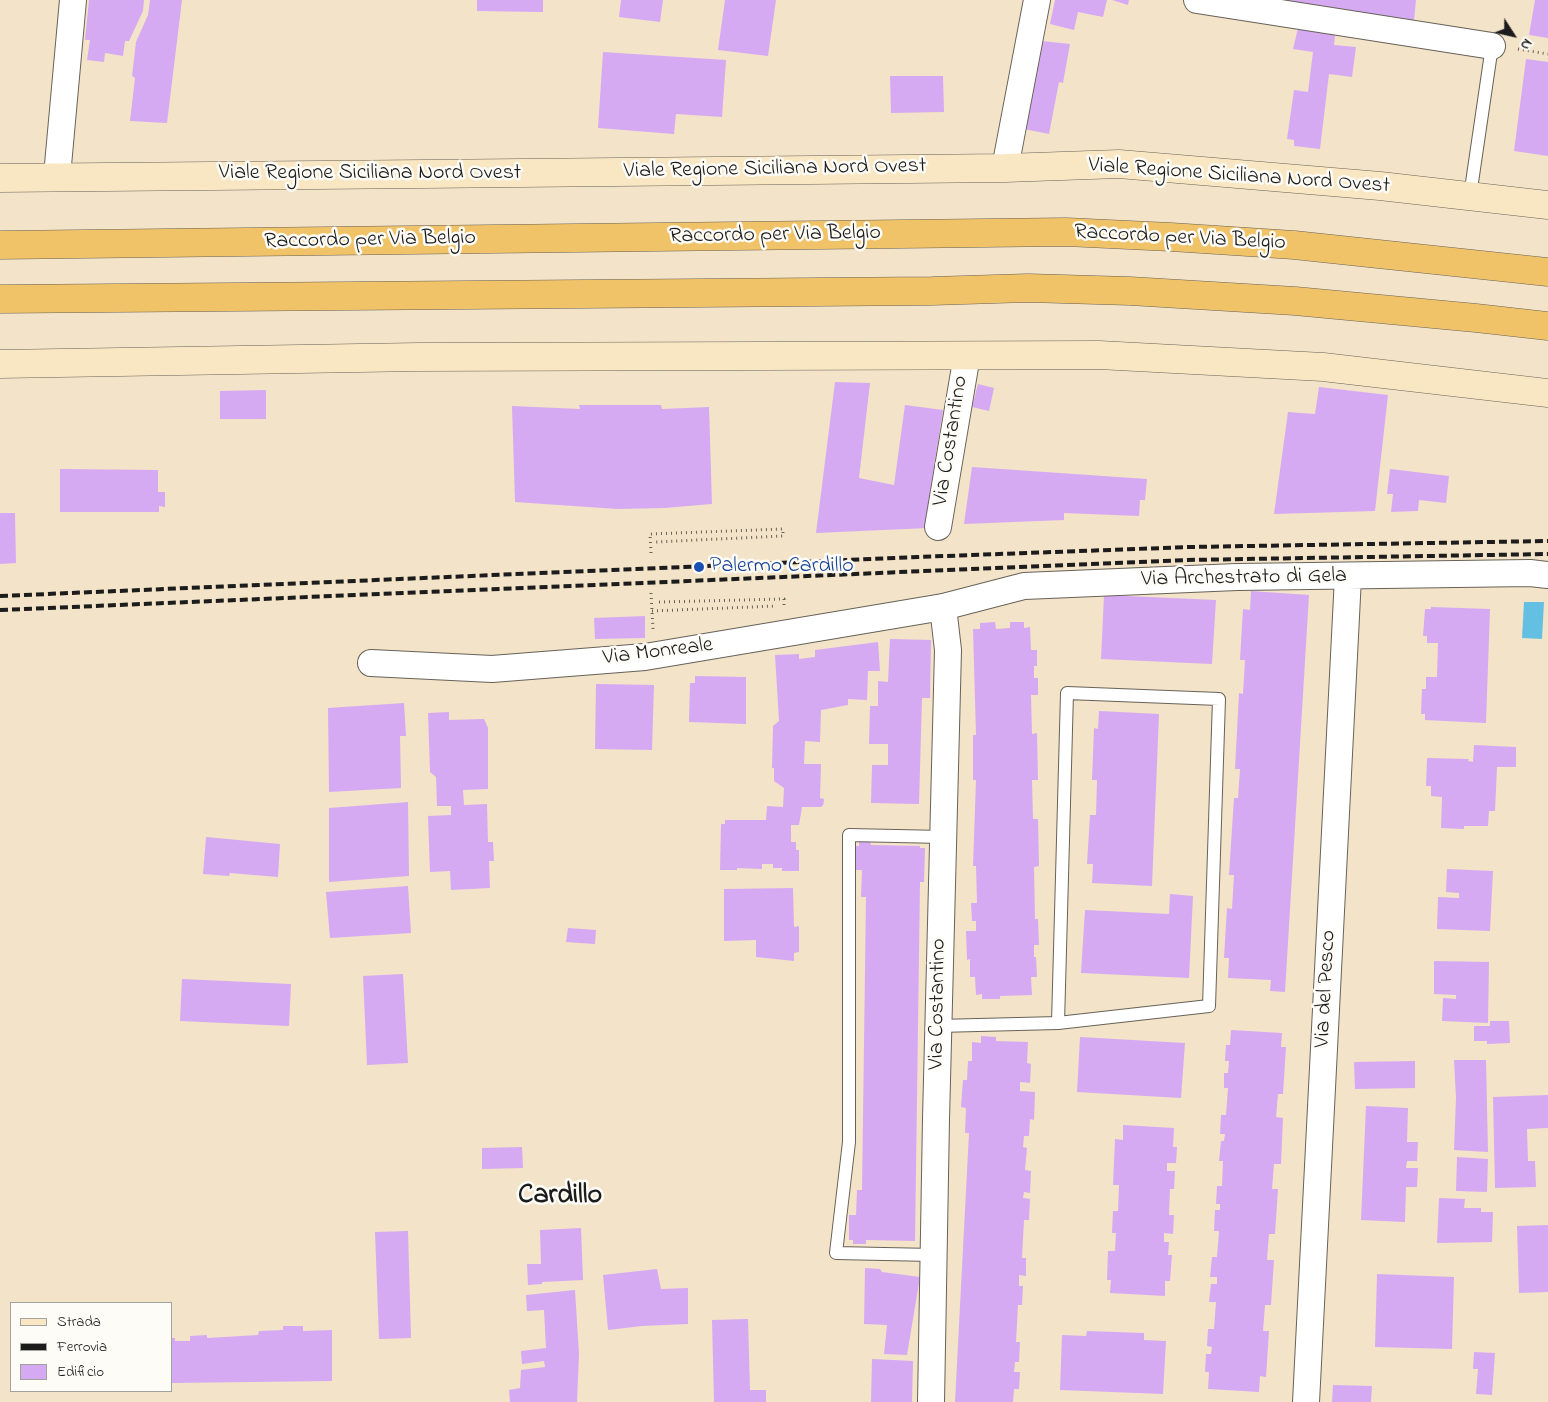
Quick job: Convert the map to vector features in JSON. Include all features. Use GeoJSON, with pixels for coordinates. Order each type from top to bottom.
{"type":"FeatureCollection","features":[{"type":"Feature","properties":{"kind":"highway","name":"Raccordo per Via Belgio"},"geometry":{"type":"LineString","coordinates":[[0,245],[1066,232],[1294,245],[1548,272]]}},
{"type":"Feature","properties":{"kind":"highway"},"geometry":{"type":"LineString","coordinates":[[0,299],[922,291],[1028,288],[1130,291],[1295,301],[1548,326]]}},
{"type":"Feature","properties":{"kind":"street"},"geometry":{"type":"LineString","coordinates":[[57,176],[73,0]]}},
{"type":"Feature","properties":{"kind":"street"},"geometry":{"type":"LineString","coordinates":[[1006,168],[1037,0]]}},
{"type":"Feature","properties":{"kind":"street"},"geometry":{"type":"LineString","coordinates":[[1197,0],[1492,46]]}},
{"type":"Feature","properties":{"kind":"street","name":"Viale Regione Siciliana Nord Ovest"},"geometry":{"type":"LineString","coordinates":[[0,178],[1006,168],[1119,164],[1380,186],[1548,205]]}},
{"type":"Feature","properties":{"kind":"street","name":"Via Costantino"},"geometry":{"type":"LineString","coordinates":[[938,527],[967,355]]}},
{"type":"Feature","properties":{"kind":"street"},"geometry":{"type":"LineString","coordinates":[[0,364],[429,357],[1099,355],[1323,367],[1548,393]]}},
{"type":"Feature","properties":{"kind":"street","name":"Via Archestrato di Gela"},"geometry":{"type":"LineString","coordinates":[[943,607],[1024,586],[1237,577],[1348,577],[1530,573],[1548,575]]}},
{"type":"Feature","properties":{"kind":"street","name":"Via del Pesco"},"geometry":{"type":"LineString","coordinates":[[1306,1402],[1348,577]]}},
{"type":"Feature","properties":{"kind":"street","name":"Via Costantino"},"geometry":{"type":"LineString","coordinates":[[931,1402],[948,650],[943,607]]}},
{"type":"Feature","properties":{"kind":"street","name":"Via Monreale"},"geometry":{"type":"LineString","coordinates":[[371,663],[492,669],[645,657],[943,607]]}},
{"type":"Feature","properties":{"kind":"lane"},"geometry":{"type":"LineString","coordinates":[[1470,196],[1492,46]]}},
{"type":"Feature","properties":{"kind":"lane"},"geometry":{"type":"LineString","coordinates":[[938,1026],[1058,1023],[1209,1006],[1219,699],[1066,694],[1058,1023]]}},
{"type":"Feature","properties":{"kind":"lane"},"geometry":{"type":"LineString","coordinates":[[933,1255],[836,1254],[849,1142],[849,836],[943,837]]}},
{"type":"Feature","properties":{"kind":"path"},"geometry":{"type":"LineString","coordinates":[[651,553],[650,534],[783,529],[783,536],[655,542]]}},
{"type":"Feature","properties":{"kind":"path"},"geometry":{"type":"LineString","coordinates":[[652,611],[784,605],[784,599],[659,602]]}},
{"type":"Feature","properties":{"kind":"water"},"geometry":{"type":"Polygon","coordinates":[[[1524,602],[1544,602],[1542,639],[1522,638],[1524,602]]]}},
{"type":"Feature","properties":{"kind":"building"},"geometry":{"type":"Polygon","coordinates":[[[89,0],[144,0],[143,11],[129,41],[125,41],[123,56],[105,53],[104,62],[87,60],[90,40],[85,40],[89,0]]]}},
{"type":"Feature","properties":{"kind":"building"},"geometry":{"type":"Polygon","coordinates":[[[150,0],[182,0],[167,123],[130,121],[135,78],[132,76],[136,42],[148,15],[150,0]]]}},
{"type":"Feature","properties":{"kind":"building"},"geometry":{"type":"Polygon","coordinates":[[[477,0],[543,0],[543,12],[477,11],[477,0]]]}},
{"type":"Feature","properties":{"kind":"building"},"geometry":{"type":"Polygon","coordinates":[[[621,0],[663,0],[660,22],[619,17],[621,0]]]}},
{"type":"Feature","properties":{"kind":"building"},"geometry":{"type":"Polygon","coordinates":[[[725,0],[776,0],[768,56],[718,50],[725,0]]]}},
{"type":"Feature","properties":{"kind":"building"},"geometry":{"type":"Polygon","coordinates":[[[1055,0],[1107,0],[1103,17],[1078,12],[1074,30],[1050,24],[1055,0]]]}},
{"type":"Feature","properties":{"kind":"building"},"geometry":{"type":"Polygon","coordinates":[[[1112,0],[1129,0],[1128,5],[1112,0]]]}},
{"type":"Feature","properties":{"kind":"building"},"geometry":{"type":"Polygon","coordinates":[[[1282,0],[1416,0],[1414,20],[1282,0]]]}},
{"type":"Feature","properties":{"kind":"building"},"geometry":{"type":"Polygon","coordinates":[[[1535,0],[1548,0],[1548,38],[1529,35],[1535,0]]]}},
{"type":"Feature","properties":{"kind":"building"},"geometry":{"type":"Polygon","coordinates":[[[1299,24],[1334,33],[1334,45],[1356,47],[1352,77],[1329,74],[1320,149],[1294,146],[1294,140],[1287,139],[1294,90],[1308,92],[1313,52],[1293,49],[1299,24]]]}},
{"type":"Feature","properties":{"kind":"building"},"geometry":{"type":"Polygon","coordinates":[[[1042,41],[1070,44],[1063,83],[1059,82],[1049,134],[1024,129],[1042,41]]]}},
{"type":"Feature","properties":{"kind":"building"},"geometry":{"type":"Polygon","coordinates":[[[603,52],[726,60],[722,117],[676,114],[674,134],[598,128],[603,52]]]}},
{"type":"Feature","properties":{"kind":"building"},"geometry":{"type":"Polygon","coordinates":[[[1526,59],[1548,62],[1548,156],[1514,151],[1526,59]]]}},
{"type":"Feature","properties":{"kind":"building"},"geometry":{"type":"Polygon","coordinates":[[[890,76],[943,76],[944,112],[891,113],[890,76]]]}},
{"type":"Feature","properties":{"kind":"building"},"geometry":{"type":"Polygon","coordinates":[[[835,382],[870,383],[859,478],[894,485],[905,405],[943,410],[930,492],[928,528],[816,533],[835,382]]]}},
{"type":"Feature","properties":{"kind":"building"},"geometry":{"type":"Polygon","coordinates":[[[978,384],[994,388],[989,411],[972,407],[978,384]]]}},
{"type":"Feature","properties":{"kind":"building"},"geometry":{"type":"Polygon","coordinates":[[[1319,387],[1388,395],[1375,511],[1274,514],[1288,412],[1315,414],[1319,387]]]}},
{"type":"Feature","properties":{"kind":"building"},"geometry":{"type":"Polygon","coordinates":[[[266,390],[266,419],[220,419],[220,391],[266,390]]]}},
{"type":"Feature","properties":{"kind":"building"},"geometry":{"type":"Polygon","coordinates":[[[579,405],[661,405],[662,409],[709,407],[712,504],[617,509],[515,502],[512,406],[580,409],[579,405]]]}},
{"type":"Feature","properties":{"kind":"building"},"geometry":{"type":"Polygon","coordinates":[[[972,467],[1147,479],[1145,500],[1140,500],[1139,516],[1064,513],[1064,520],[964,524],[972,467]]]}},
{"type":"Feature","properties":{"kind":"building"},"geometry":{"type":"Polygon","coordinates":[[[60,469],[158,470],[158,492],[165,492],[165,507],[159,506],[159,512],[60,512],[60,469]]]}},
{"type":"Feature","properties":{"kind":"building"},"geometry":{"type":"Polygon","coordinates":[[[1390,469],[1449,476],[1446,503],[1419,500],[1418,511],[1391,512],[1393,494],[1387,494],[1390,469]]]}},
{"type":"Feature","properties":{"kind":"building"},"geometry":{"type":"Polygon","coordinates":[[[0,513],[15,513],[16,563],[0,564],[0,513]]]}},
{"type":"Feature","properties":{"kind":"building"},"geometry":{"type":"Polygon","coordinates":[[[1251,591],[1309,595],[1285,992],[1270,991],[1271,980],[1228,978],[1229,958],[1224,958],[1227,908],[1232,909],[1234,875],[1229,875],[1234,798],[1238,798],[1240,769],[1235,769],[1239,693],[1243,694],[1245,660],[1240,660],[1243,609],[1250,610],[1251,591]]]}},
{"type":"Feature","properties":{"kind":"building"},"geometry":{"type":"Polygon","coordinates":[[[1104,595],[1216,600],[1212,664],[1101,659],[1104,595]]]}},
{"type":"Feature","properties":{"kind":"building"},"geometry":{"type":"Polygon","coordinates":[[[1431,607],[1490,609],[1486,723],[1425,720],[1425,714],[1421,714],[1422,689],[1426,689],[1426,677],[1437,677],[1438,643],[1427,643],[1427,636],[1423,636],[1425,609],[1431,609],[1431,607]]]}},
{"type":"Feature","properties":{"kind":"building"},"geometry":{"type":"Polygon","coordinates":[[[645,616],[645,638],[595,639],[594,618],[645,616]]]}},
{"type":"Feature","properties":{"kind":"building"},"geometry":{"type":"Polygon","coordinates":[[[995,622],[996,629],[1010,628],[1010,622],[1024,622],[1024,628],[1030,627],[1031,650],[1037,650],[1037,666],[1034,666],[1034,678],[1038,678],[1038,695],[1031,695],[1032,734],[1037,733],[1038,780],[1032,780],[1033,819],[1038,819],[1039,866],[1034,867],[1035,919],[1038,919],[1039,945],[1034,945],[1037,977],[1031,977],[1032,995],[1000,996],[1000,999],[982,999],[982,994],[976,995],[975,977],[970,977],[970,959],[967,960],[966,931],[976,931],[976,921],[972,921],[971,903],[977,903],[976,866],[973,866],[976,780],[973,780],[973,735],[976,735],[973,629],[980,629],[980,623],[995,622]]]}},
{"type":"Feature","properties":{"kind":"building"},"geometry":{"type":"Polygon","coordinates":[[[890,639],[931,640],[930,698],[922,698],[919,804],[871,803],[872,765],[888,765],[888,744],[869,744],[870,706],[878,706],[878,681],[888,682],[890,639]]]}},
{"type":"Feature","properties":{"kind":"building"},"geometry":{"type":"Polygon","coordinates":[[[878,642],[880,671],[868,671],[867,700],[848,699],[848,705],[821,710],[820,742],[805,741],[804,764],[821,764],[820,798],[824,799],[824,801],[821,807],[802,807],[799,825],[791,825],[791,842],[796,842],[796,850],[799,850],[799,871],[782,871],[782,868],[773,868],[773,864],[762,864],[762,869],[737,868],[737,870],[720,870],[721,824],[725,824],[725,820],[766,820],[767,806],[783,807],[784,788],[774,781],[774,768],[772,768],[773,726],[779,721],[775,655],[799,654],[799,659],[815,657],[815,650],[878,642]]]}},
{"type":"Feature","properties":{"kind":"building"},"geometry":{"type":"Polygon","coordinates":[[[695,676],[746,677],[746,724],[689,722],[690,683],[695,683],[695,676]]]}},
{"type":"Feature","properties":{"kind":"building"},"geometry":{"type":"Polygon","coordinates":[[[596,684],[654,685],[652,750],[595,749],[596,684]]]}},
{"type":"Feature","properties":{"kind":"building"},"geometry":{"type":"Polygon","coordinates":[[[404,703],[406,736],[400,736],[401,788],[329,792],[328,708],[404,703]]]}},
{"type":"Feature","properties":{"kind":"building"},"geometry":{"type":"Polygon","coordinates":[[[1099,711],[1159,714],[1152,886],[1092,883],[1093,864],[1087,864],[1090,815],[1096,815],[1097,780],[1092,780],[1094,728],[1098,729],[1099,711]]]}},
{"type":"Feature","properties":{"kind":"building"},"geometry":{"type":"Polygon","coordinates":[[[449,712],[449,720],[484,719],[488,728],[488,789],[463,790],[464,805],[487,804],[488,842],[493,842],[494,861],[489,861],[490,888],[451,890],[450,871],[430,872],[428,816],[451,815],[451,806],[437,806],[436,777],[430,772],[428,713],[449,712]]]}},
{"type":"Feature","properties":{"kind":"building"},"geometry":{"type":"Polygon","coordinates":[[[1474,745],[1516,747],[1516,767],[1497,767],[1495,811],[1489,811],[1488,826],[1464,826],[1464,829],[1441,828],[1442,797],[1431,796],[1431,786],[1426,786],[1427,758],[1469,759],[1468,761],[1473,762],[1474,745]]]}},
{"type":"Feature","properties":{"kind":"building"},"geometry":{"type":"Polygon","coordinates":[[[408,802],[409,876],[329,882],[329,808],[408,802]]]}},
{"type":"Feature","properties":{"kind":"building"},"geometry":{"type":"Polygon","coordinates":[[[206,837],[280,844],[278,877],[230,873],[229,876],[203,874],[206,837]]]}},
{"type":"Feature","properties":{"kind":"building"},"geometry":{"type":"Polygon","coordinates":[[[859,841],[870,841],[871,845],[920,846],[920,848],[925,848],[924,882],[920,882],[915,1241],[866,1240],[866,1244],[853,1244],[853,1240],[849,1240],[849,1215],[856,1215],[857,1190],[862,1190],[866,897],[861,897],[862,870],[854,870],[854,846],[859,846],[859,841]]]}},
{"type":"Feature","properties":{"kind":"building"},"geometry":{"type":"Polygon","coordinates":[[[1447,869],[1493,871],[1490,931],[1437,929],[1438,897],[1459,898],[1459,893],[1446,892],[1447,869]]]}},
{"type":"Feature","properties":{"kind":"building"},"geometry":{"type":"Polygon","coordinates":[[[408,886],[411,933],[330,938],[326,892],[408,886]]]}},
{"type":"Feature","properties":{"kind":"building"},"geometry":{"type":"Polygon","coordinates":[[[793,888],[794,927],[799,926],[799,952],[794,953],[794,961],[756,957],[756,940],[724,941],[724,889],[793,888]]]}},
{"type":"Feature","properties":{"kind":"building"},"geometry":{"type":"Polygon","coordinates":[[[1170,894],[1193,896],[1189,978],[1081,973],[1085,910],[1169,914],[1170,894]]]}},
{"type":"Feature","properties":{"kind":"building"},"geometry":{"type":"Polygon","coordinates":[[[568,928],[596,930],[595,944],[566,942],[568,928]]]}},
{"type":"Feature","properties":{"kind":"building"},"geometry":{"type":"Polygon","coordinates":[[[1434,961],[1489,962],[1488,1023],[1442,1021],[1443,998],[1456,999],[1456,995],[1434,994],[1434,961]]]}},
{"type":"Feature","properties":{"kind":"building"},"geometry":{"type":"Polygon","coordinates":[[[403,974],[408,1063],[367,1065],[363,976],[403,974]]]}},
{"type":"Feature","properties":{"kind":"building"},"geometry":{"type":"Polygon","coordinates":[[[182,979],[291,984],[289,1026],[180,1021],[182,979]]]}},
{"type":"Feature","properties":{"kind":"building"},"geometry":{"type":"Polygon","coordinates":[[[1490,1021],[1509,1021],[1510,1043],[1487,1044],[1487,1041],[1474,1041],[1474,1026],[1490,1026],[1490,1021]]]}},
{"type":"Feature","properties":{"kind":"building"},"geometry":{"type":"Polygon","coordinates":[[[1231,1030],[1282,1033],[1281,1047],[1286,1047],[1283,1094],[1278,1094],[1276,1117],[1283,1118],[1281,1164],[1274,1164],[1272,1189],[1278,1189],[1275,1234],[1269,1234],[1267,1260],[1274,1260],[1271,1305],[1265,1305],[1263,1331],[1269,1331],[1266,1377],[1260,1376],[1259,1392],[1208,1389],[1209,1372],[1205,1372],[1206,1354],[1211,1354],[1212,1347],[1207,1346],[1208,1329],[1214,1329],[1216,1302],[1209,1302],[1211,1284],[1217,1284],[1217,1277],[1210,1277],[1212,1257],[1217,1257],[1219,1231],[1214,1231],[1215,1210],[1220,1210],[1220,1204],[1216,1204],[1217,1186],[1222,1186],[1223,1161],[1219,1161],[1221,1141],[1224,1141],[1225,1134],[1220,1134],[1221,1115],[1226,1115],[1228,1088],[1224,1088],[1224,1073],[1228,1073],[1229,1061],[1225,1061],[1226,1045],[1230,1045],[1231,1030]]]}},
{"type":"Feature","properties":{"kind":"building"},"geometry":{"type":"Polygon","coordinates":[[[981,1036],[996,1037],[996,1041],[1028,1042],[1027,1063],[1031,1064],[1030,1083],[1020,1082],[1020,1091],[1035,1092],[1034,1120],[1030,1119],[1029,1136],[1024,1136],[1023,1147],[1027,1148],[1025,1170],[1031,1171],[1030,1193],[1024,1192],[1023,1198],[1030,1199],[1029,1220],[1024,1220],[1022,1258],[1026,1258],[1026,1276],[1019,1275],[1019,1286],[1023,1286],[1022,1305],[1018,1305],[1016,1342],[1020,1342],[1019,1362],[1015,1362],[1014,1372],[1020,1372],[1019,1389],[1014,1389],[1013,1402],[955,1402],[969,1133],[965,1133],[966,1108],[961,1107],[963,1080],[967,1080],[968,1061],[972,1061],[972,1042],[981,1043],[981,1036]]]}},
{"type":"Feature","properties":{"kind":"building"},"geometry":{"type":"Polygon","coordinates":[[[1080,1037],[1185,1043],[1181,1098],[1077,1092],[1080,1037]]]}},
{"type":"Feature","properties":{"kind":"building"},"geometry":{"type":"Polygon","coordinates":[[[1454,1060],[1486,1060],[1488,1152],[1454,1150],[1456,1098],[1454,1060]]]}},
{"type":"Feature","properties":{"kind":"building"},"geometry":{"type":"Polygon","coordinates":[[[1415,1061],[1415,1088],[1355,1089],[1354,1062],[1415,1061]]]}},
{"type":"Feature","properties":{"kind":"building"},"geometry":{"type":"Polygon","coordinates":[[[1548,1095],[1548,1128],[1527,1129],[1528,1161],[1535,1161],[1536,1187],[1495,1188],[1493,1097],[1548,1095]]]}},
{"type":"Feature","properties":{"kind":"building"},"geometry":{"type":"Polygon","coordinates":[[[1366,1106],[1408,1108],[1407,1142],[1418,1142],[1417,1161],[1407,1161],[1406,1168],[1418,1168],[1417,1187],[1406,1187],[1405,1222],[1361,1220],[1366,1106]]]}},
{"type":"Feature","properties":{"kind":"building"},"geometry":{"type":"Polygon","coordinates":[[[1123,1125],[1174,1128],[1173,1147],[1177,1147],[1176,1163],[1167,1163],[1167,1171],[1175,1171],[1174,1189],[1170,1189],[1169,1215],[1174,1215],[1173,1234],[1164,1233],[1164,1242],[1169,1242],[1168,1255],[1172,1255],[1170,1281],[1165,1281],[1165,1296],[1110,1293],[1111,1280],[1107,1280],[1108,1251],[1115,1251],[1116,1233],[1112,1233],[1113,1211],[1118,1211],[1119,1185],[1113,1185],[1115,1139],[1123,1140],[1123,1125]]]}},
{"type":"Feature","properties":{"kind":"building"},"geometry":{"type":"Polygon","coordinates":[[[522,1147],[523,1168],[482,1169],[482,1148],[522,1147]]]}},
{"type":"Feature","properties":{"kind":"building"},"geometry":{"type":"Polygon","coordinates":[[[1457,1157],[1488,1159],[1487,1192],[1456,1191],[1457,1157]]]}},
{"type":"Feature","properties":{"kind":"building"},"geometry":{"type":"Polygon","coordinates":[[[1439,1198],[1465,1199],[1464,1208],[1481,1208],[1481,1212],[1493,1212],[1492,1242],[1437,1243],[1439,1198]]]}},
{"type":"Feature","properties":{"kind":"building"},"geometry":{"type":"Polygon","coordinates":[[[1548,1225],[1548,1292],[1519,1293],[1517,1226],[1548,1225]]]}},
{"type":"Feature","properties":{"kind":"building"},"geometry":{"type":"Polygon","coordinates":[[[581,1228],[583,1280],[542,1282],[542,1284],[528,1285],[527,1264],[541,1264],[540,1230],[581,1228]]]}},
{"type":"Feature","properties":{"kind":"building"},"geometry":{"type":"Polygon","coordinates":[[[408,1231],[411,1338],[379,1339],[375,1232],[408,1231]]]}},
{"type":"Feature","properties":{"kind":"building"},"geometry":{"type":"Polygon","coordinates":[[[865,1268],[920,1277],[907,1355],[884,1354],[887,1325],[864,1324],[865,1268]]]}},
{"type":"Feature","properties":{"kind":"building"},"geometry":{"type":"Polygon","coordinates":[[[657,1269],[661,1289],[688,1288],[688,1324],[608,1330],[603,1275],[657,1269]]]}},
{"type":"Feature","properties":{"kind":"building"},"geometry":{"type":"Polygon","coordinates":[[[1377,1274],[1454,1277],[1452,1349],[1375,1347],[1377,1274]]]}},
{"type":"Feature","properties":{"kind":"building"},"geometry":{"type":"Polygon","coordinates":[[[575,1290],[579,1354],[577,1402],[510,1402],[509,1390],[520,1388],[521,1370],[545,1367],[544,1361],[522,1364],[521,1351],[546,1348],[544,1310],[527,1311],[526,1295],[575,1290]]]}},
{"type":"Feature","properties":{"kind":"building"},"geometry":{"type":"Polygon","coordinates":[[[748,1319],[750,1390],[766,1390],[766,1402],[714,1402],[712,1320],[748,1319]]]}},
{"type":"Feature","properties":{"kind":"building"},"geometry":{"type":"Polygon","coordinates":[[[283,1326],[303,1326],[303,1331],[332,1330],[332,1381],[172,1383],[172,1338],[175,1338],[175,1341],[190,1341],[190,1336],[207,1335],[207,1338],[258,1335],[259,1331],[283,1330],[283,1326]]]}},
{"type":"Feature","properties":{"kind":"building"},"geometry":{"type":"Polygon","coordinates":[[[1087,1331],[1144,1333],[1144,1340],[1166,1341],[1163,1394],[1060,1390],[1062,1335],[1086,1336],[1087,1331]]]}},
{"type":"Feature","properties":{"kind":"building"},"geometry":{"type":"Polygon","coordinates":[[[1474,1352],[1495,1353],[1492,1395],[1476,1394],[1478,1369],[1473,1369],[1474,1352]]]}},
{"type":"Feature","properties":{"kind":"building"},"geometry":{"type":"Polygon","coordinates":[[[872,1359],[913,1361],[912,1402],[871,1402],[872,1359]]]}},
{"type":"Feature","properties":{"kind":"building"},"geometry":{"type":"Polygon","coordinates":[[[1333,1385],[1372,1386],[1371,1402],[1332,1402],[1333,1385]]]}},
{"type":"Feature","properties":{"kind":"railway"},"geometry":{"type":"LineString","coordinates":[[0,596],[1190,547],[1548,541]]}},
{"type":"Feature","properties":{"kind":"railway"},"geometry":{"type":"LineString","coordinates":[[0,610],[1187,560],[1548,554]]}},
{"type":"Feature","properties":{"kind":"place","name":"Palermo Cardillo"},"geometry":{"type":"Point","coordinates":[699,567]}},
{"type":"Feature","properties":{"kind":"district","name":"Cardillo"},"geometry":{"type":"Point","coordinates":[560,1197]}}]}
